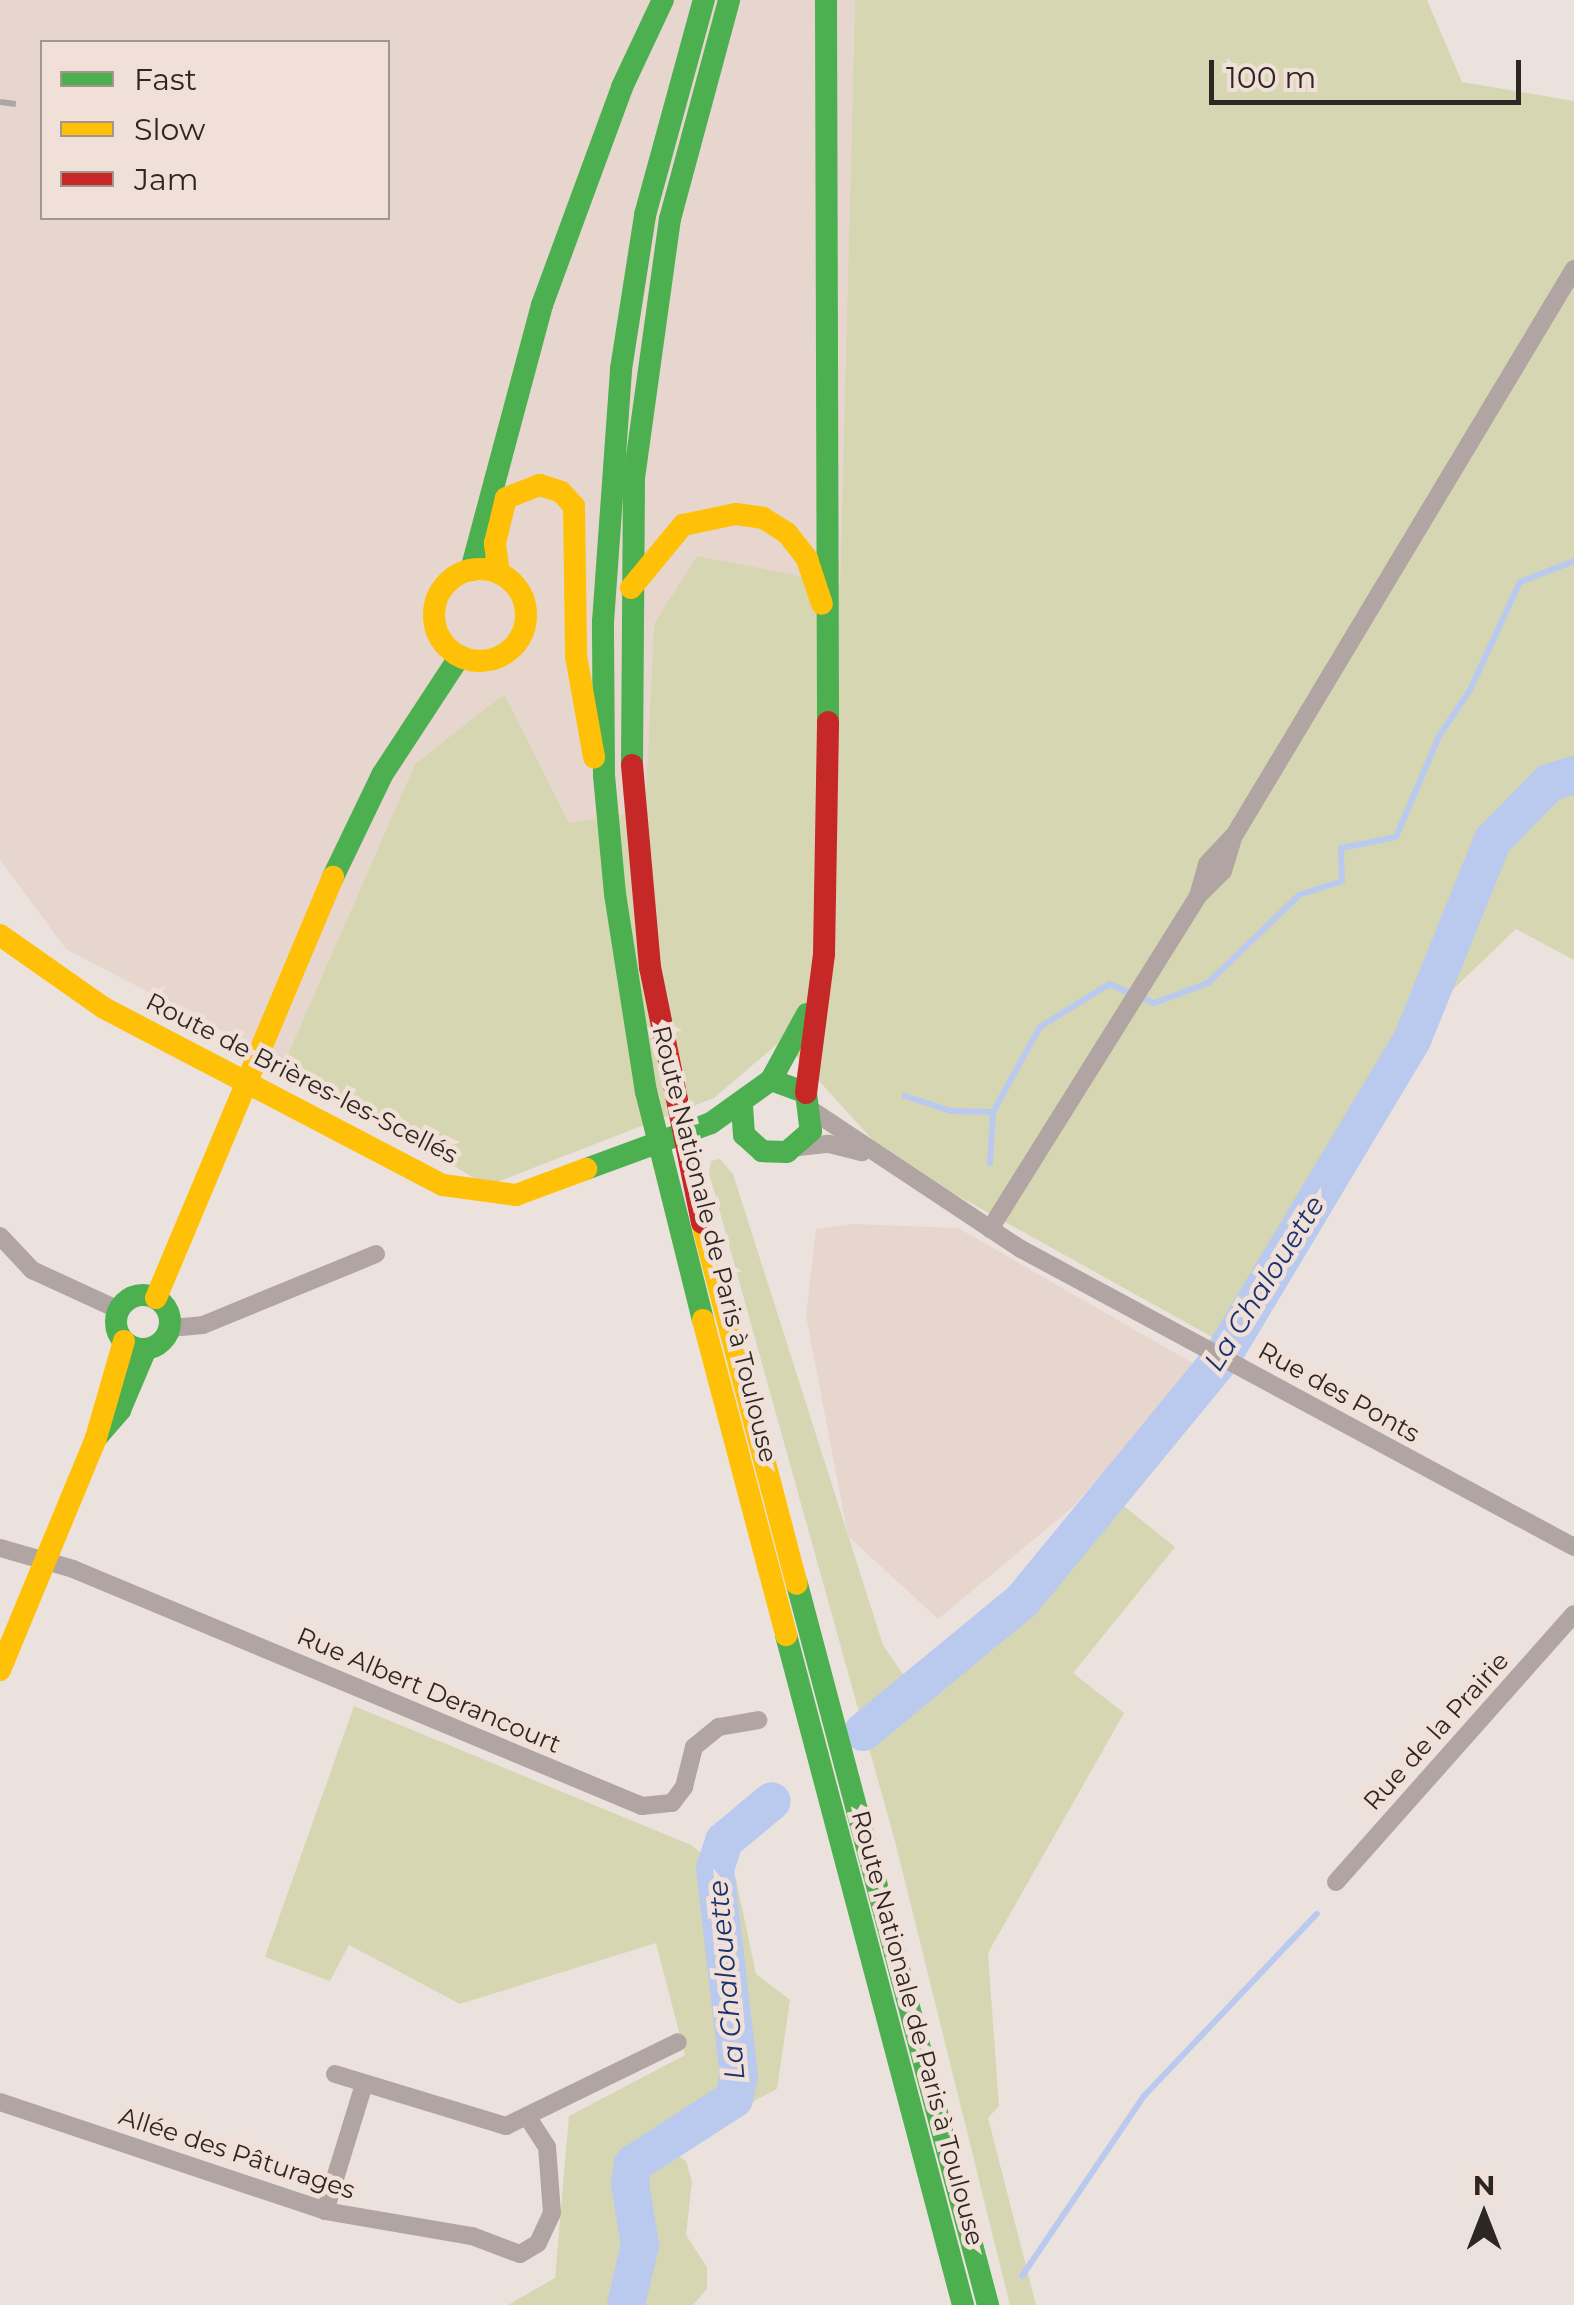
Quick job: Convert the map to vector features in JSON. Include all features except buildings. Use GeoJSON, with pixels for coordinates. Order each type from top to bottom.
{"type":"FeatureCollection","features":[{"type":"Feature","properties":{"kind":"main road"},"geometry":{"type":"LineString","coordinates":[[471,570],[542,304],[622,88],[663,0]]}},
{"type":"Feature","properties":{"kind":"main road","name":"Route Nationale de Paris à Toulouse"},"geometry":{"type":"LineString","coordinates":[[704,0],[645,215],[622,369],[602,622],[604,775],[625,976],[672,1206],[964,2305]]}},
{"type":"Feature","properties":{"kind":"main road","name":"Route Nationale de Paris à Toulouse"},"geometry":{"type":"LineString","coordinates":[[730,0],[697,104],[653,316],[628,592],[636,830],[670,1087],[696,1202],[988,2305]]}},
{"type":"Feature","properties":{"kind":"main road"},"geometry":{"type":"LineString","coordinates":[[711,1123],[744,1135],[762,1151],[798,1147],[811,1131],[819,985],[827,620],[826,0]]}},
{"type":"Feature","properties":{"kind":"main road"},"geometry":{"type":"LineString","coordinates":[[499,573],[495,543],[506,498],[540,485],[561,492],[574,506],[576,656],[587,746],[604,775]]}},
{"type":"Feature","properties":{"kind":"main road"},"geometry":{"type":"LineString","coordinates":[[628,592],[649,559],[683,525],[736,514],[764,518],[787,533],[807,559],[827,620]]}},
{"type":"Feature","properties":{"kind":"main road"},"geometry":{"type":"LineString","coordinates":[[471,570],[499,573],[520,592],[522,634],[502,655],[460,656],[440,637],[434,610],[446,584],[471,570]]}},
{"type":"Feature","properties":{"kind":"main road"},"geometry":{"type":"LineString","coordinates":[[156,1298],[244,1082],[382,775],[420,707],[460,656]]}},
{"type":"Feature","properties":{"kind":"main road","name":"Route de Brières-les-Scellés"},"geometry":{"type":"LineString","coordinates":[[0,935],[104,1008],[443,1185],[516,1195],[711,1123],[742,1103]]}},
{"type":"Feature","properties":{"kind":"main road"},"geometry":{"type":"LineString","coordinates":[[771,1080],[794,1044],[819,985]]}},
{"type":"Feature","properties":{"kind":"main road"},"geometry":{"type":"LineString","coordinates":[[744,1135],[742,1103],[753,1088],[771,1080],[790,1082],[810,1102]]}},
{"type":"Feature","properties":{"kind":"main road"},"geometry":{"type":"LineString","coordinates":[[134,1297],[156,1298],[167,1308],[170,1328],[135,1345],[117,1328],[119,1310],[134,1297]]}},
{"type":"Feature","properties":{"kind":"main road"},"geometry":{"type":"LineString","coordinates":[[0,1670],[96,1438],[120,1410],[135,1345]]}},
{"type":"Feature","properties":{"kind":"street"},"geometry":{"type":"LineString","coordinates":[[990,1230],[1198,896],[1223,871],[1235,834],[1574,268]]}},
{"type":"Feature","properties":{"kind":"street","name":"Rue des Ponts"},"geometry":{"type":"LineString","coordinates":[[810,1102],[874,1156],[990,1230],[1574,1548]]}},
{"type":"Feature","properties":{"kind":"street","name":"Rue des Ponts"},"geometry":{"type":"LineString","coordinates":[[798,1147],[829,1144],[874,1156]]}},
{"type":"Feature","properties":{"kind":"street"},"geometry":{"type":"LineString","coordinates":[[0,1236],[32,1270],[119,1310]]}},
{"type":"Feature","properties":{"kind":"street"},"geometry":{"type":"LineString","coordinates":[[170,1328],[202,1326],[376,1254]]}},
{"type":"Feature","properties":{"kind":"street"},"geometry":{"type":"LineString","coordinates":[[0,1548],[44,1563]]}},
{"type":"Feature","properties":{"kind":"street","name":"Rue Albert Derancourt"},"geometry":{"type":"LineString","coordinates":[[44,1563],[73,1569],[642,1806],[672,1803],[684,1787],[694,1747],[720,1726],[758,1720]]}},
{"type":"Feature","properties":{"kind":"street","name":"Rue de la Prairie"},"geometry":{"type":"LineString","coordinates":[[1336,1882],[1574,1614]]}},
{"type":"Feature","properties":{"kind":"street"},"geometry":{"type":"LineString","coordinates":[[334,2074],[506,2126],[678,2042]]}},
{"type":"Feature","properties":{"kind":"street"},"geometry":{"type":"LineString","coordinates":[[325,2210],[364,2084]]}},
{"type":"Feature","properties":{"kind":"street","name":"Allée des Pâturages"},"geometry":{"type":"LineString","coordinates":[[0,2102],[325,2210],[472,2236],[520,2254],[538,2243],[552,2213],[547,2147],[527,2116]]}},
{"type":"Feature","properties":{"kind":"shaded area"},"geometry":{"type":"Polygon","coordinates":[[[0,0],[855,0],[840,585],[654,625],[645,811],[569,823],[503,695],[415,764],[284,1063],[66,949],[0,860],[0,0]]]}},
{"type":"Feature","properties":{"kind":"shaded area"},"geometry":{"type":"Polygon","coordinates":[[[853,1224],[958,1228],[1196,1365],[1073,1507],[938,1619],[848,1536],[806,1315],[816,1229],[853,1224]]]}},
{"type":"Feature","properties":{"kind":"green space"},"geometry":{"type":"Polygon","coordinates":[[[855,0],[1427,0],[1462,82],[1574,101],[1574,960],[1516,929],[1422,1019],[1214,1338],[888,1157],[782,1040],[714,1098],[487,1186],[284,1063],[415,764],[504,694],[569,823],[645,811],[654,624],[697,556],[840,584],[855,0]]]}},
{"type":"Feature","properties":{"kind":"green space"},"geometry":{"type":"Polygon","coordinates":[[[720,1159],[733,1174],[883,1645],[902,1673],[959,1675],[1100,1487],[1175,1547],[1073,1673],[1124,1713],[988,1953],[999,2106],[988,2118],[1036,2305],[1010,2305],[896,1845],[709,1173],[711,1161],[720,1159]]]}},
{"type":"Feature","properties":{"kind":"green space"},"geometry":{"type":"Polygon","coordinates":[[[354,1706],[691,1845],[736,1879],[756,1974],[790,2000],[777,2089],[664,2147],[686,2161],[692,2181],[686,2235],[707,2267],[707,2289],[693,2305],[508,2305],[555,2278],[569,2116],[685,2055],[656,1943],[460,2004],[349,1945],[330,1981],[265,1957],[354,1706]]]}},
{"type":"Feature","properties":{"kind":"waterway"},"geometry":{"type":"LineString","coordinates":[[990,1163],[993,1112],[1040,1027],[1109,984],[1154,1003],[1208,983],[1299,895],[1342,881],[1341,848],[1396,837],[1439,736],[1470,690],[1520,582],[1574,561]]}},
{"type":"Feature","properties":{"kind":"waterway","name":"La Chalouette"},"geometry":{"type":"LineString","coordinates":[[863,1732],[1022,1601],[1221,1359],[1412,1040],[1493,840],[1549,783],[1574,775]]}},
{"type":"Feature","properties":{"kind":"waterway"},"geometry":{"type":"LineString","coordinates":[[905,1096],[951,1111],[993,1112]]}},
{"type":"Feature","properties":{"kind":"waterway","name":"La Chalouette"},"geometry":{"type":"LineString","coordinates":[[626,2305],[640,2245],[630,2183],[633,2164],[734,2099],[739,2076],[715,1869],[724,1841],[772,1801]]}},
{"type":"Feature","properties":{"kind":"waterway"},"geometry":{"type":"LineString","coordinates":[[1022,2276],[1144,2096],[1317,1914]]}},
{"type":"Feature","properties":{"kind":"railway"},"geometry":{"type":"LineString","coordinates":[[0,102],[16,104]]}},
{"type":"Feature","properties":{"kind":"traffic: fast"},"geometry":{"type":"LineString","coordinates":[[471,570],[542,305],[622,87],[663,0]]}},
{"type":"Feature","properties":{"kind":"traffic: fast"},"geometry":{"type":"LineString","coordinates":[[703,1320],[646,1092],[615,894],[604,775],[603,622],[621,369],[645,215],[704,0]]}},
{"type":"Feature","properties":{"kind":"traffic: fast"},"geometry":{"type":"LineString","coordinates":[[632,765],[634,478],[670,219],[729,0]]}},
{"type":"Feature","properties":{"kind":"traffic: fast"},"geometry":{"type":"LineString","coordinates":[[826,0],[828,722]]}},
{"type":"Feature","properties":{"kind":"traffic: fast"},"geometry":{"type":"LineString","coordinates":[[333,877],[382,775],[460,656]]}},
{"type":"Feature","properties":{"kind":"traffic: fast"},"geometry":{"type":"LineString","coordinates":[[771,1080],[807,1014]]}},
{"type":"Feature","properties":{"kind":"traffic: fast"},"geometry":{"type":"LineString","coordinates":[[586,1169],[711,1123],[771,1080],[806,1093],[811,1131],[787,1152],[762,1151],[744,1135],[742,1103]]}},
{"type":"Feature","properties":{"kind":"traffic: fast"},"geometry":{"type":"LineString","coordinates":[[143,1295],[162,1303],[170,1322],[162,1341],[143,1349],[124,1341],[116,1322],[124,1303],[143,1295]]}},
{"type":"Feature","properties":{"kind":"traffic: fast"},"geometry":{"type":"LineString","coordinates":[[96,1438],[120,1410],[146,1349]]}},
{"type":"Feature","properties":{"kind":"traffic: fast"},"geometry":{"type":"LineString","coordinates":[[797,1584],[988,2305]]}},
{"type":"Feature","properties":{"kind":"traffic: fast"},"geometry":{"type":"LineString","coordinates":[[786,1635],[963,2305]]}},
{"type":"Feature","properties":{"kind":"traffic: slow"},"geometry":{"type":"LineString","coordinates":[[499,573],[495,543],[506,498],[540,485],[561,492],[574,506],[576,656],[594,757]]}},
{"type":"Feature","properties":{"kind":"traffic: slow"},"geometry":{"type":"LineString","coordinates":[[631,588],[683,525],[736,514],[763,518],[787,533],[807,559],[822,604]]}},
{"type":"Feature","properties":{"kind":"traffic: slow"},"geometry":{"type":"LineString","coordinates":[[480,569],[497,573],[512,583],[522,598],[526,615],[522,632],[512,647],[497,657],[480,661],[463,657],[448,647],[438,632],[434,615],[438,598],[448,583],[463,573],[480,569]]}},
{"type":"Feature","properties":{"kind":"traffic: slow"},"geometry":{"type":"LineString","coordinates":[[156,1298],[333,877]]}},
{"type":"Feature","properties":{"kind":"traffic: slow"},"geometry":{"type":"LineString","coordinates":[[0,935],[104,1008],[443,1185],[516,1195],[586,1169]]}},
{"type":"Feature","properties":{"kind":"traffic: slow"},"geometry":{"type":"LineString","coordinates":[[702,1223],[797,1584]]}},
{"type":"Feature","properties":{"kind":"traffic: slow"},"geometry":{"type":"LineString","coordinates":[[703,1320],[786,1635]]}},
{"type":"Feature","properties":{"kind":"traffic: slow"},"geometry":{"type":"LineString","coordinates":[[0,1670],[96,1438],[124,1341]]}},
{"type":"Feature","properties":{"kind":"traffic: jam"},"geometry":{"type":"LineString","coordinates":[[806,1093],[824,954],[828,722]]}},
{"type":"Feature","properties":{"kind":"traffic: jam"},"geometry":{"type":"LineString","coordinates":[[632,765],[650,967],[702,1223]]}}]}
